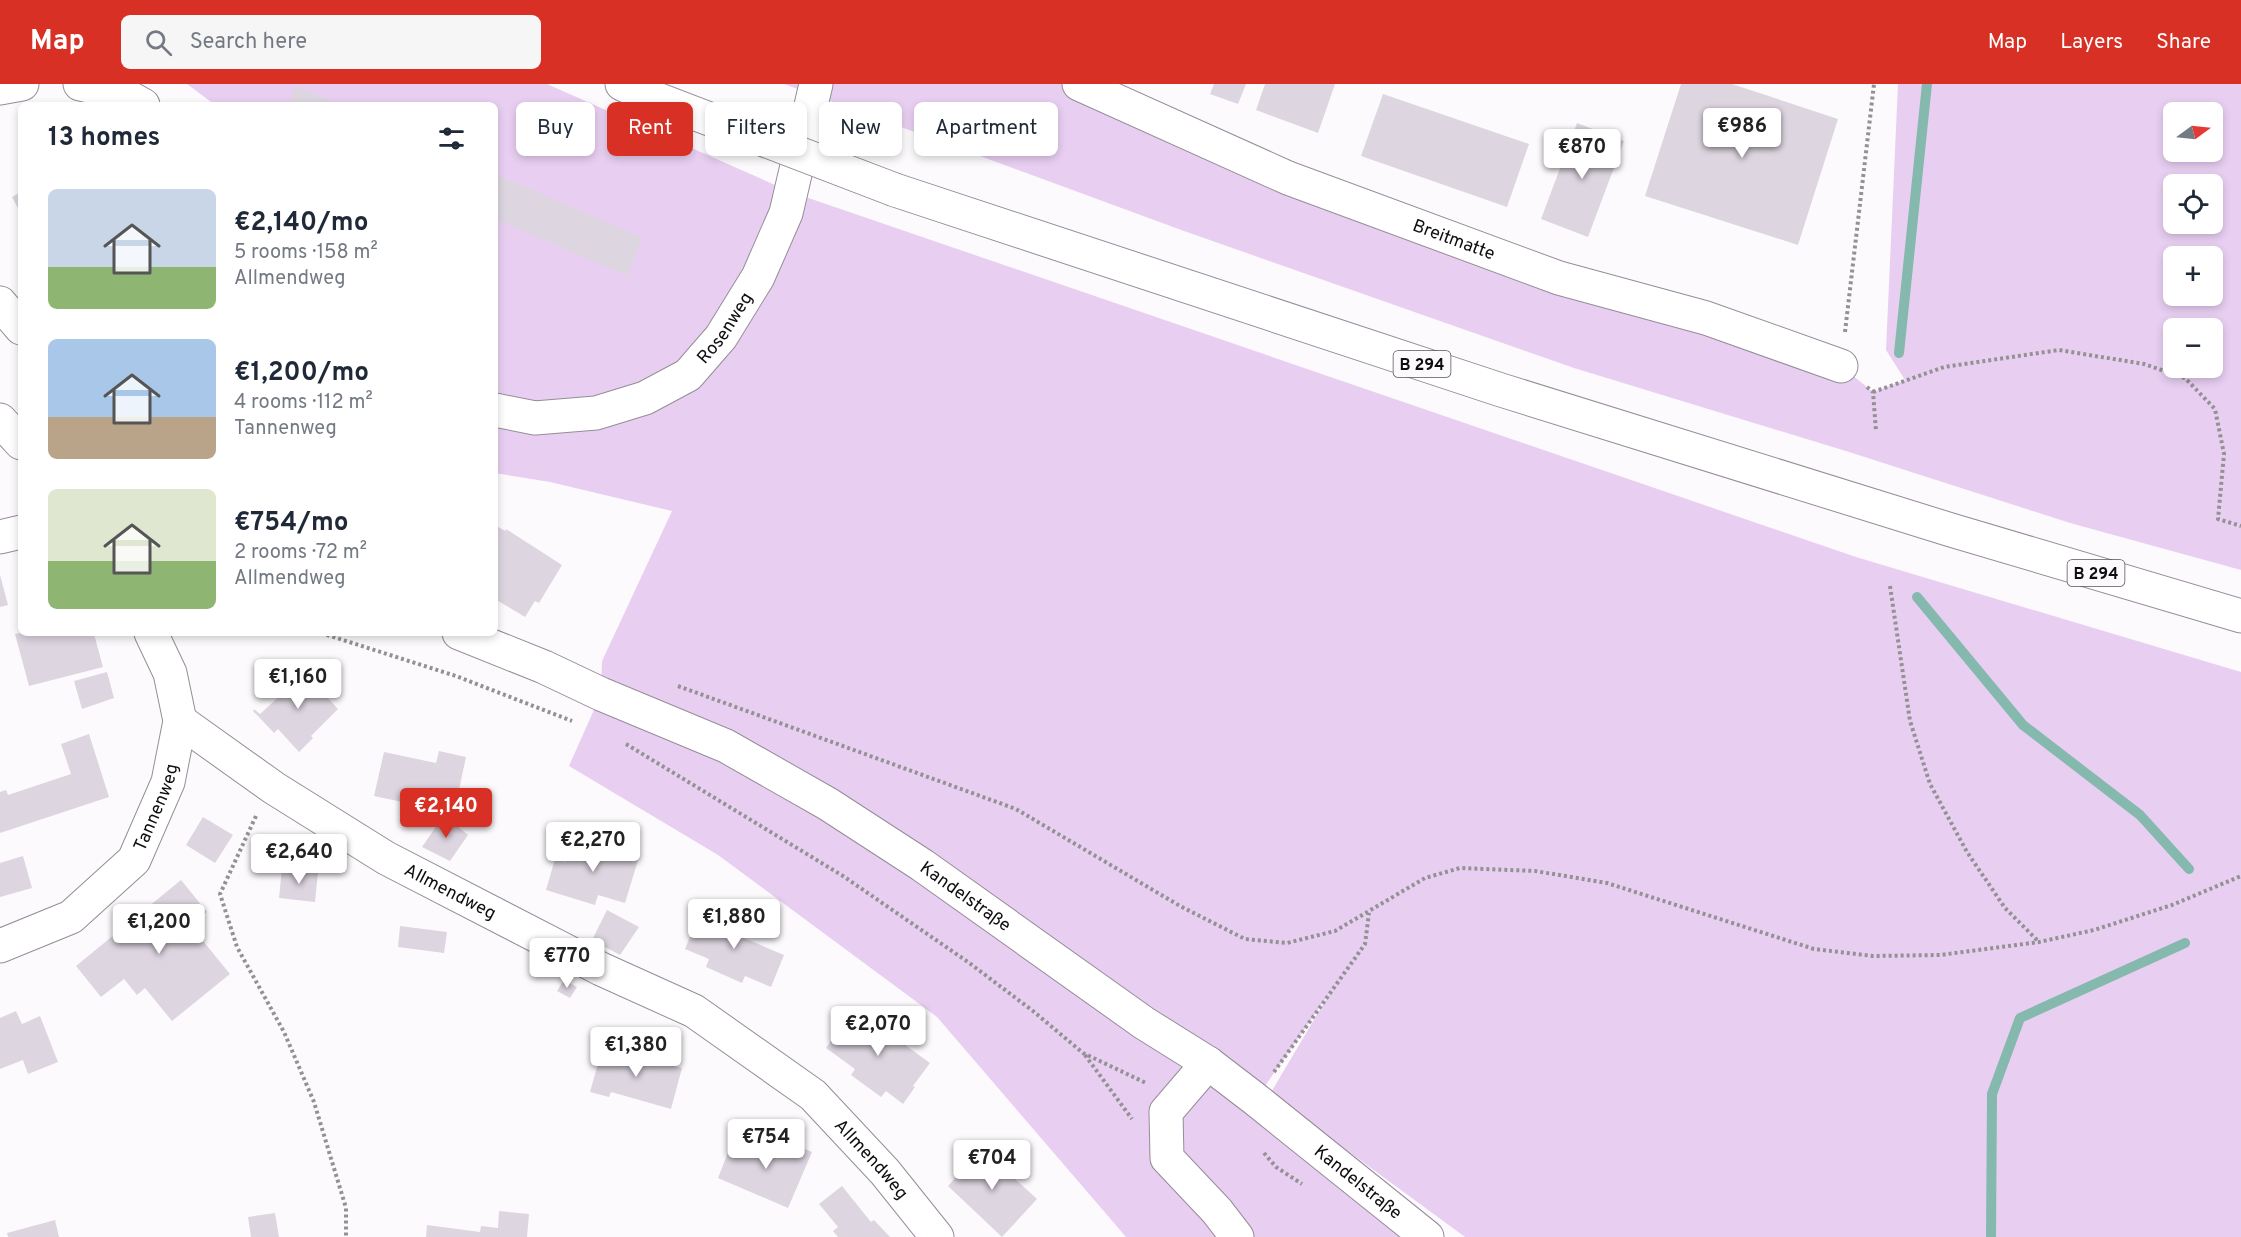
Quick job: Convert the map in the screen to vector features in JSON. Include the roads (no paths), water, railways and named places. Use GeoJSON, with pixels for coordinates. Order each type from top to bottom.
{"type":"FeatureCollection","features":[{"type":"Feature","properties":{"kind":"main road"},"geometry":{"type":"LineString","coordinates":[[0,88],[22,84]]}},
{"type":"Feature","properties":{"kind":"main road"},"geometry":{"type":"LineString","coordinates":[[80,84],[123,94],[138,102]]}},
{"type":"Feature","properties":{"kind":"main road","name":"Rosenweg"},"geometry":{"type":"LineString","coordinates":[[498,411],[535,418],[596,414],[645,398],[688,375],[722,337],[758,277],[786,213],[816,84]]}},
{"type":"Feature","properties":{"kind":"main road","name":"Breitmatte"},"geometry":{"type":"LineString","coordinates":[[1079,84],[1299,182],[1559,278],[1706,318],[1841,366]]}},
{"type":"Feature","properties":{"kind":"main road","name":"B 294"},"geometry":{"type":"LineString","coordinates":[[633,89],[895,190],[1512,394],[1951,530],[2241,616]]}},
{"type":"Feature","properties":{"kind":"main road"},"geometry":{"type":"LineString","coordinates":[[0,303],[18,324]]}},
{"type":"Feature","properties":{"kind":"main road"},"geometry":{"type":"LineString","coordinates":[[0,420],[18,440]]}},
{"type":"Feature","properties":{"kind":"main road"},"geometry":{"type":"LineString","coordinates":[[0,537],[18,533]]}},
{"type":"Feature","properties":{"kind":"main road","name":"Tannenweg"},"geometry":{"type":"LineString","coordinates":[[0,946],[71,917],[134,860],[168,782],[180,721],[170,673],[152,636]]}},
{"type":"Feature","properties":{"kind":"main road","name":"Kandelstraße"},"geometry":{"type":"LineString","coordinates":[[466,636],[726,746],[828,804],[922,865],[1144,1023],[1208,1063],[1427,1237]]}},
{"type":"Feature","properties":{"kind":"main road","name":"Allmendweg"},"geometry":{"type":"LineString","coordinates":[[180,721],[274,788],[386,858],[601,969],[694,1011],[813,1095],[885,1172],[937,1237]]}},
{"type":"Feature","properties":{"kind":"main road"},"geometry":{"type":"LineString","coordinates":[[1208,1063],[1166,1112],[1167,1158],[1217,1211],[1237,1237]]}},
{"type":"Feature","properties":{"kind":"waterway"},"geometry":{"type":"LineString","coordinates":[[1899,353],[1927,84]]}},
{"type":"Feature","properties":{"kind":"waterway"},"geometry":{"type":"LineString","coordinates":[[1917,597],[2023,725],[2140,815],[2189,869]]}},
{"type":"Feature","properties":{"kind":"waterway"},"geometry":{"type":"LineString","coordinates":[[1991,1237],[1992,1094],[2020,1018],[2185,943]]}}]}
